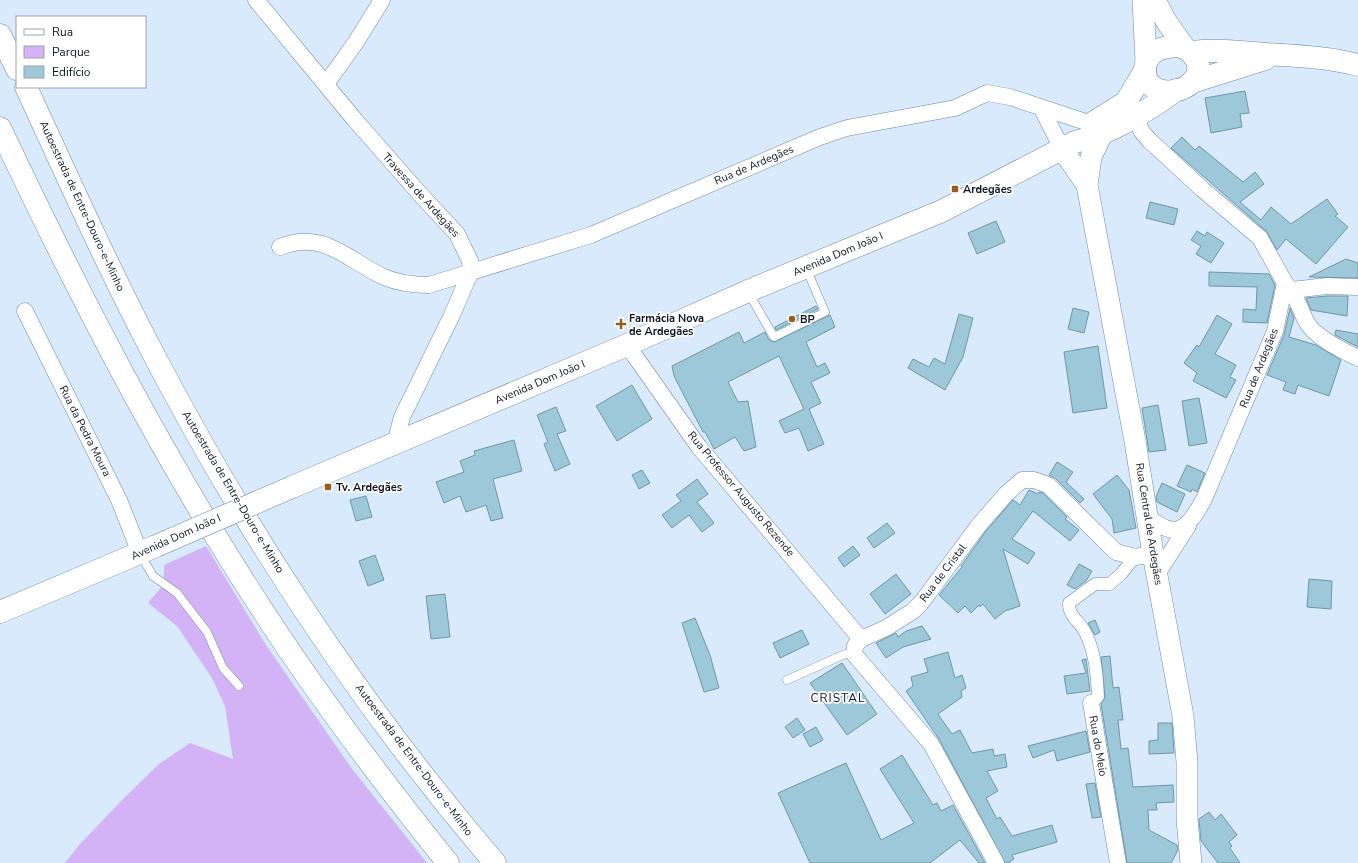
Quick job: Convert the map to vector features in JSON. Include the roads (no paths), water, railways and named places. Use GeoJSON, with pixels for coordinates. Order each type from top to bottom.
{"type":"FeatureCollection","features":[{"type":"Feature","properties":{"kind":"main road"},"geometry":{"type":"LineString","coordinates":[[0,35],[16,68]]}},
{"type":"Feature","properties":{"kind":"main road"},"geometry":{"type":"LineString","coordinates":[[1280,55],[1184,86],[1158,90],[1151,85],[1146,78],[1146,66],[1151,55],[1158,50],[1177,46],[1188,50],[1313,56],[1358,65]]}},
{"type":"Feature","properties":{"kind":"main road"},"geometry":{"type":"LineString","coordinates":[[1184,86],[1197,76],[1198,67],[1196,59],[1188,50]]}},
{"type":"Feature","properties":{"kind":"main road","name":"Avenida Dom João I"},"geometry":{"type":"LineString","coordinates":[[1098,128],[1126,102],[1146,66]]}},
{"type":"Feature","properties":{"kind":"main road","name":"Avenida Dom João I"},"geometry":{"type":"LineString","coordinates":[[0,612],[148,550],[400,440],[627,346],[748,291],[942,211],[1069,145],[1083,130],[1098,128],[1135,116],[1156,106],[1184,86]]}},
{"type":"Feature","properties":{"kind":"main road","name":"Autoestrada de Entre-Douro-e-Minho"},"geometry":{"type":"LineString","coordinates":[[26,88],[92,229],[156,359],[257,535],[354,681],[437,792],[495,863]]}},
{"type":"Feature","properties":{"kind":"main road"},"geometry":{"type":"LineString","coordinates":[[0,128],[59,253],[96,324],[185,485],[230,560],[328,707],[448,863]]}},
{"type":"Feature","properties":{"kind":"street","name":"Travessa de Ardegães"},"geometry":{"type":"LineString","coordinates":[[256,0],[420,194],[457,234],[467,252],[471,271]]}},
{"type":"Feature","properties":{"kind":"street"},"geometry":{"type":"LineString","coordinates":[[326,84],[356,42],[382,0]]}},
{"type":"Feature","properties":{"kind":"street"},"geometry":{"type":"LineString","coordinates":[[1143,0],[1146,66]]}},
{"type":"Feature","properties":{"kind":"street"},"geometry":{"type":"LineString","coordinates":[[1154,0],[1166,21],[1188,50]]}},
{"type":"Feature","properties":{"kind":"street","name":"Rua de Ardegães"},"geometry":{"type":"LineString","coordinates":[[280,247],[293,242],[322,243],[335,248],[385,277],[410,285],[429,285],[448,281],[471,271],[592,235],[790,149],[848,128],[932,114],[955,108],[987,93],[1010,97],[1098,128]]}},
{"type":"Feature","properties":{"kind":"street"},"geometry":{"type":"LineString","coordinates":[[1042,109],[1069,145]]}},
{"type":"Feature","properties":{"kind":"street"},"geometry":{"type":"LineString","coordinates":[[1135,116],[1142,132],[1150,141],[1260,238],[1289,286],[1307,322],[1331,345],[1358,358]]}},
{"type":"Feature","properties":{"kind":"street","name":"Rua Central de Ardegães"},"geometry":{"type":"LineString","coordinates":[[1086,185],[1098,128]]}},
{"type":"Feature","properties":{"kind":"street","name":"Rua Central de Ardegães"},"geometry":{"type":"LineString","coordinates":[[1069,145],[1086,185],[1135,441],[1146,515],[1144,555],[1157,574],[1183,716],[1187,762],[1187,819],[1193,861]]}},
{"type":"Feature","properties":{"kind":"street"},"geometry":{"type":"LineString","coordinates":[[400,440],[398,432],[402,417],[471,271]]}},
{"type":"Feature","properties":{"kind":"street"},"geometry":{"type":"LineString","coordinates":[[1289,286],[1358,287]]}},
{"type":"Feature","properties":{"kind":"street","name":"Rua de Ardegães"},"geometry":{"type":"LineString","coordinates":[[1157,574],[1184,528],[1204,499],[1275,331],[1289,286]]}},
{"type":"Feature","properties":{"kind":"street","name":"Rua da Pedra Moura"},"geometry":{"type":"LineString","coordinates":[[24,311],[119,500],[148,550]]}},
{"type":"Feature","properties":{"kind":"street","name":"Rua Professor Augusto Rezende"},"geometry":{"type":"LineString","coordinates":[[627,346],[699,447],[861,639]]}},
{"type":"Feature","properties":{"kind":"street","name":"Rua de Cristal"},"geometry":{"type":"LineString","coordinates":[[861,639],[886,628],[913,611],[921,604],[979,525],[1006,494],[1022,480],[1034,480],[1048,485],[1116,552],[1124,555],[1144,555]]}},
{"type":"Feature","properties":{"kind":"street"},"geometry":{"type":"LineString","coordinates":[[1146,515],[1162,526],[1184,528]]}},
{"type":"Feature","properties":{"kind":"street","name":"Rua do Meio"},"geometry":{"type":"LineString","coordinates":[[1118,863],[1091,703],[1098,697],[1097,670],[1088,638],[1070,611],[1069,603],[1095,584],[1110,584],[1144,555]]}},
{"type":"Feature","properties":{"kind":"street"},"geometry":{"type":"LineString","coordinates":[[861,639],[855,646],[854,654],[931,744],[961,795],[996,863]]}},
{"type":"Feature","properties":{"kind":"lane"},"geometry":{"type":"LineString","coordinates":[[748,291],[774,337],[825,312],[806,268]]}},
{"type":"Feature","properties":{"kind":"lane"},"geometry":{"type":"LineString","coordinates":[[148,550],[153,576],[177,593],[207,632],[224,668],[238,686]]}},
{"type":"Feature","properties":{"kind":"lane"},"geometry":{"type":"LineString","coordinates":[[787,680],[845,654],[854,654]]}},
{"type":"Feature","properties":{"kind":"place","name":"Ardegães"},"geometry":{"type":"Point","coordinates":[955,189]}},
{"type":"Feature","properties":{"kind":"place","name":"BP"},"geometry":{"type":"Point","coordinates":[792,319]}},
{"type":"Feature","properties":{"kind":"place","name":"Farmácia Nova de Ardegães"},"geometry":{"type":"Point","coordinates":[621,324]}},
{"type":"Feature","properties":{"kind":"place","name":"Tv. Ardegães"},"geometry":{"type":"Point","coordinates":[328,487]}},
{"type":"Feature","properties":{"kind":"district","name":"CRISTAL"},"geometry":{"type":"Point","coordinates":[838,698]}}]}
